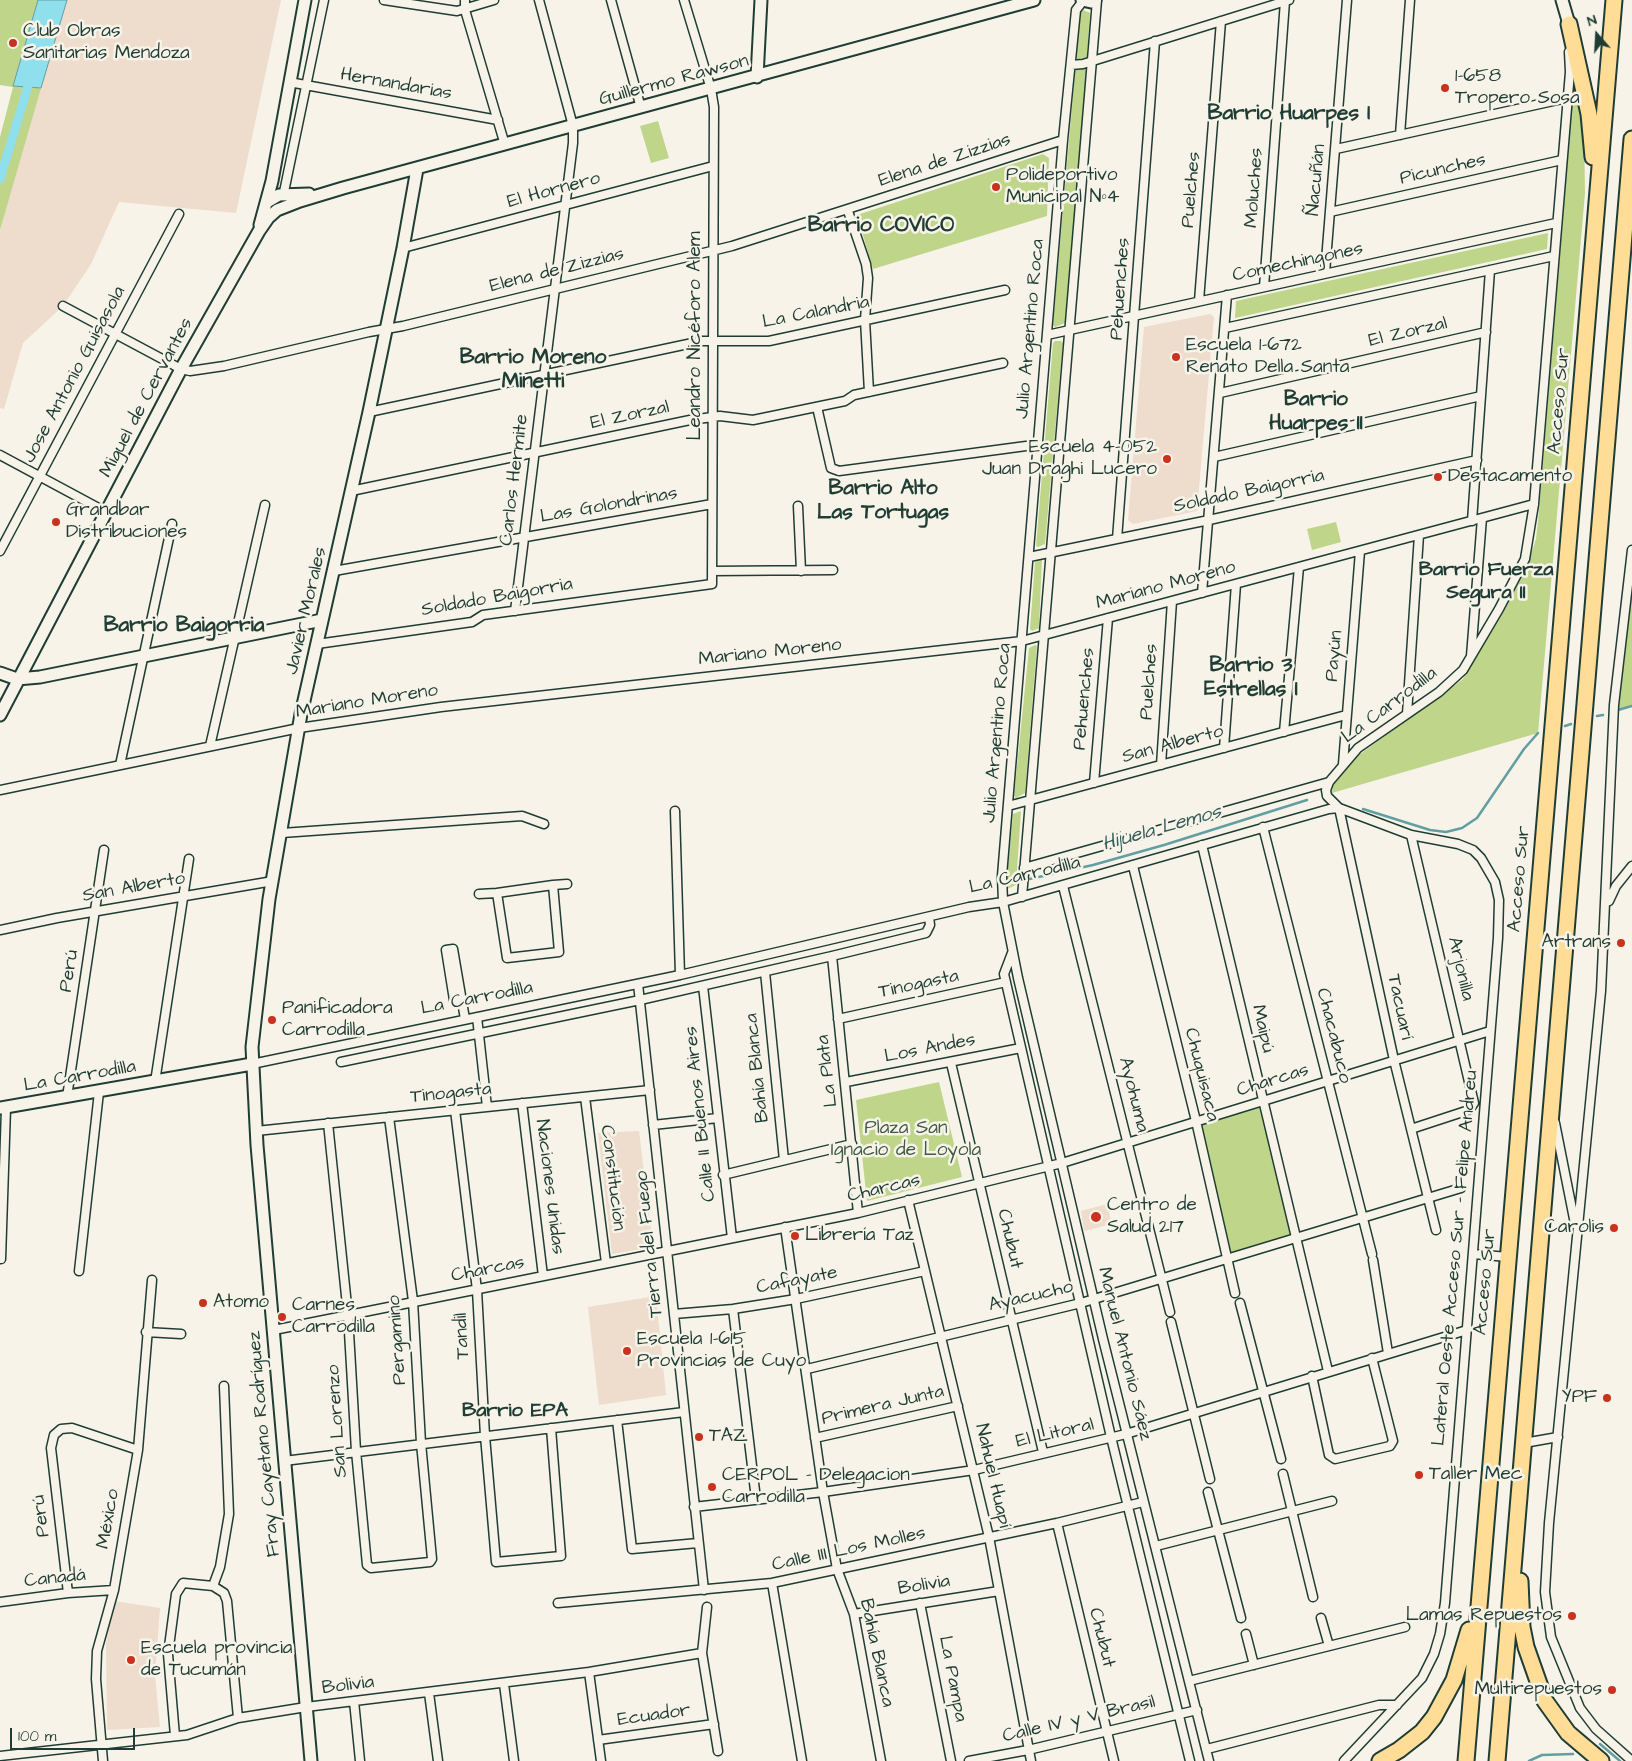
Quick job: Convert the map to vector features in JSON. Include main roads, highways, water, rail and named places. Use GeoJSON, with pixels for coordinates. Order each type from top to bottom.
{"type":"FeatureCollection","features":[{"type":"Feature","properties":{"kind":"highway","name":"Acceso Sur"},"geometry":{"type":"LineString","coordinates":[[1466,1761],[1614,0]]}},
{"type":"Feature","properties":{"kind":"highway"},"geometry":{"type":"LineString","coordinates":[[1568,557],[1565,502],[1593,160],[1589,114],[1569,24]]}},
{"type":"Feature","properties":{"kind":"highway"},"geometry":{"type":"LineString","coordinates":[[1497,1761],[1632,139]]}},
{"type":"Feature","properties":{"kind":"highway"},"geometry":{"type":"LineString","coordinates":[[1616,345],[1628,267],[1632,224]]}},
{"type":"Feature","properties":{"kind":"highway"},"geometry":{"type":"LineString","coordinates":[[1380,1761],[1422,1732],[1446,1697],[1460,1664],[1471,1617],[1482,1493],[1495,1408]]}},
{"type":"Feature","properties":{"kind":"highway"},"geometry":{"type":"LineString","coordinates":[[1518,1513],[1522,1627],[1535,1677],[1556,1718],[1568,1733],[1601,1761]]}},
{"type":"Feature","properties":{"kind":"water"},"geometry":{"type":"Polygon","coordinates":[[[38,0],[67,0],[41,88],[13,86],[38,0]]]}},
{"type":"Feature","properties":{"kind":"waterway"},"geometry":{"type":"LineString","coordinates":[[0,179],[31,76]]}},
{"type":"Feature","properties":{"kind":"waterway","name":"Hijuela Lemos"},"geometry":{"type":"LineString","coordinates":[[1618,710],[1632,706]]}},
{"type":"Feature","properties":{"kind":"waterway","name":"Hijuela Lemos"},"geometry":{"type":"LineString","coordinates":[[1597,716],[1603,715]]}},
{"type":"Feature","properties":{"kind":"waterway","name":"Hijuela Lemos"},"geometry":{"type":"LineString","coordinates":[[1565,726],[1571,724]]}},
{"type":"Feature","properties":{"kind":"waterway","name":"Hijuela Lemos"},"geometry":{"type":"LineString","coordinates":[[1363,809],[1430,830],[1446,832],[1462,828],[1477,818],[1524,749],[1538,733]]}},
{"type":"Feature","properties":{"kind":"waterway","name":"Hijuela Lemos"},"geometry":{"type":"LineString","coordinates":[[1025,880],[1093,865],[1164,845],[1307,800]]}},
{"type":"Feature","properties":{"kind":"waterway"},"geometry":{"type":"LineString","coordinates":[[1600,1744],[1620,1761]]}},
{"type":"Feature","properties":{"kind":"waterway"},"geometry":{"type":"LineString","coordinates":[[1529,1761],[1542,1755],[1573,1754]]}},
{"type":"Feature","properties":{"kind":"place","name":"Club Obras Sanitarias Mendoza"},"geometry":{"type":"Point","coordinates":[13,43]}},
{"type":"Feature","properties":{"kind":"place","name":"1-658 Tropero Sosa"},"geometry":{"type":"Point","coordinates":[1445,88]}},
{"type":"Feature","properties":{"kind":"place","name":"Polideportivo Municipal Nº4"},"geometry":{"type":"Point","coordinates":[996,187]}},
{"type":"Feature","properties":{"kind":"place","name":"Escuela 1-672 Renato Della Santa"},"geometry":{"type":"Point","coordinates":[1176,357]}},
{"type":"Feature","properties":{"kind":"place","name":"Escuela 4-052 Juan Draghi Lucero"},"geometry":{"type":"Point","coordinates":[1167,459]}},
{"type":"Feature","properties":{"kind":"place","name":"Destacamento"},"geometry":{"type":"Point","coordinates":[1438,477]}},
{"type":"Feature","properties":{"kind":"place","name":"Grandbar Distribuciones"},"geometry":{"type":"Point","coordinates":[56,522]}},
{"type":"Feature","properties":{"kind":"place","name":"Artrans"},"geometry":{"type":"Point","coordinates":[1621,943]}},
{"type":"Feature","properties":{"kind":"place","name":"Panificadora Carrodilla"},"geometry":{"type":"Point","coordinates":[272,1020]}},
{"type":"Feature","properties":{"kind":"place","name":"Centro de Salud 217"},"geometry":{"type":"Point","coordinates":[1096,1217]}},
{"type":"Feature","properties":{"kind":"place","name":"Carolis"},"geometry":{"type":"Point","coordinates":[1614,1228]}},
{"type":"Feature","properties":{"kind":"place","name":"Librería Taz"},"geometry":{"type":"Point","coordinates":[795,1236]}},
{"type":"Feature","properties":{"kind":"place","name":"Atomo"},"geometry":{"type":"Point","coordinates":[203,1303]}},
{"type":"Feature","properties":{"kind":"place","name":"Carnes Carrodilla"},"geometry":{"type":"Point","coordinates":[282,1317]}},
{"type":"Feature","properties":{"kind":"place","name":"Escuela 1-615 Provincias de Cuyo"},"geometry":{"type":"Point","coordinates":[627,1351]}},
{"type":"Feature","properties":{"kind":"place","name":"YPF"},"geometry":{"type":"Point","coordinates":[1607,1398]}},
{"type":"Feature","properties":{"kind":"place","name":"TAZ"},"geometry":{"type":"Point","coordinates":[699,1437]}},
{"type":"Feature","properties":{"kind":"place","name":"Taller Mec"},"geometry":{"type":"Point","coordinates":[1419,1475]}},
{"type":"Feature","properties":{"kind":"place","name":"CERPOL - Delegacion Carrodilla"},"geometry":{"type":"Point","coordinates":[712,1487]}},
{"type":"Feature","properties":{"kind":"place","name":"Lamas Repuestos"},"geometry":{"type":"Point","coordinates":[1572,1616]}},
{"type":"Feature","properties":{"kind":"place","name":"Escuela provincia de Tucumán"},"geometry":{"type":"Point","coordinates":[131,1660]}},
{"type":"Feature","properties":{"kind":"place","name":"Multirepuestos"},"geometry":{"type":"Point","coordinates":[1612,1690]}},
{"type":"Feature","properties":{"kind":"district","name":"Barrio Huarpes I"},"geometry":{"type":"Point","coordinates":[1289,115]}},
{"type":"Feature","properties":{"kind":"district","name":"Barrio COVICO"},"geometry":{"type":"Point","coordinates":[881,227]}},
{"type":"Feature","properties":{"kind":"district","name":"Barrio Moreno Minetti"},"geometry":{"type":"Point","coordinates":[533,371]}},
{"type":"Feature","properties":{"kind":"district","name":"Barrio Huarpes II"},"geometry":{"type":"Point","coordinates":[1316,413]}},
{"type":"Feature","properties":{"kind":"district","name":"Barrio Alto Las Tortugas"},"geometry":{"type":"Point","coordinates":[883,502]}},
{"type":"Feature","properties":{"kind":"district","name":"Barrio Fuerza Segura II"},"geometry":{"type":"Point","coordinates":[1486,582]}},
{"type":"Feature","properties":{"kind":"district","name":"Barrio Baigorria"},"geometry":{"type":"Point","coordinates":[184,627]}},
{"type":"Feature","properties":{"kind":"district","name":"Barrio 3 Estrellas I"},"geometry":{"type":"Point","coordinates":[1251,679]}},
{"type":"Feature","properties":{"kind":"district","name":"Barrio EPA"},"geometry":{"type":"Point","coordinates":[515,1412]}},
{"type":"Feature","properties":{"kind":"park label","name":"Plaza San Ignacio de Loyola"},"geometry":{"type":"Point","coordinates":[906,1140]}}]}
